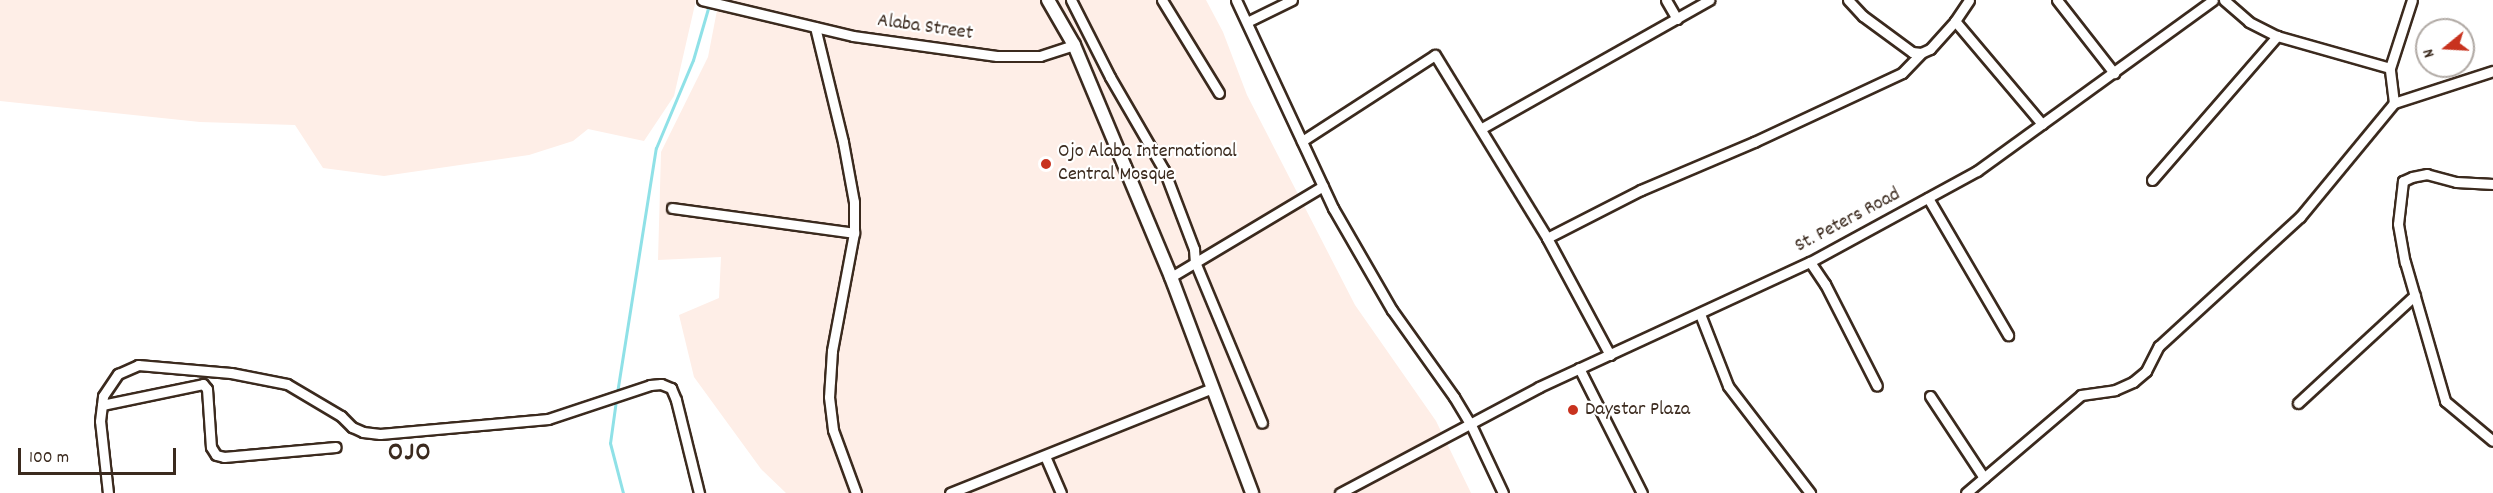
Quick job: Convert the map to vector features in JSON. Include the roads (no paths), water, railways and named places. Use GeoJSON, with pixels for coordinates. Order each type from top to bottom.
{"type":"FeatureCollection","features":[{"type":"Feature","properties":{"kind":"main road"},"geometry":{"type":"LineString","coordinates":[[1048,0],[1074,45],[1171,277],[1252,493]]}},
{"type":"Feature","properties":{"kind":"street"},"geometry":{"type":"LineString","coordinates":[[1071,0],[1110,77],[1164,170],[1194,249],[1195,262],[1262,423]]}},
{"type":"Feature","properties":{"kind":"street"},"geometry":{"type":"LineString","coordinates":[[1162,0],[1219,93]]}},
{"type":"Feature","properties":{"kind":"street"},"geometry":{"type":"LineString","coordinates":[[1236,0],[1323,186],[1392,310],[1454,397],[1471,425],[1503,493]]}},
{"type":"Feature","properties":{"kind":"street"},"geometry":{"type":"LineString","coordinates":[[1248,22],[1292,0]]}},
{"type":"Feature","properties":{"kind":"street"},"geometry":{"type":"LineString","coordinates":[[1666,0],[1677,19]]}},
{"type":"Feature","properties":{"kind":"street"},"geometry":{"type":"LineString","coordinates":[[1482,128],[1709,0]]}},
{"type":"Feature","properties":{"kind":"street"},"geometry":{"type":"LineString","coordinates":[[1848,0],[1863,16],[1912,52],[1921,53]]}},
{"type":"Feature","properties":{"kind":"street"},"geometry":{"type":"LineString","coordinates":[[1547,238],[1641,190],[1754,142],[1902,73],[1921,53],[1930,49],[1970,0]]}},
{"type":"Feature","properties":{"kind":"street"},"geometry":{"type":"LineString","coordinates":[[2057,0],[2114,73]]}},
{"type":"Feature","properties":{"kind":"street","name":"St. Peters Road"},"geometry":{"type":"LineString","coordinates":[[1340,493],[1471,425],[1483,416],[1579,368],[1810,262],[1977,171],[2213,0]]}},
{"type":"Feature","properties":{"kind":"street"},"geometry":{"type":"LineString","coordinates":[[2224,0],[2249,22],[2277,36],[2390,68]]}},
{"type":"Feature","properties":{"kind":"street"},"geometry":{"type":"LineString","coordinates":[[2394,103],[2390,68],[2412,0]]}},
{"type":"Feature","properties":{"kind":"street","name":"Alaba Street"},"geometry":{"type":"LineString","coordinates":[[703,1],[886,41],[1024,58],[1054,53],[1074,45]]}},
{"type":"Feature","properties":{"kind":"street"},"geometry":{"type":"LineString","coordinates":[[1955,21],[2042,124]]}},
{"type":"Feature","properties":{"kind":"street"},"geometry":{"type":"LineString","coordinates":[[815,27],[843,142],[854,202],[854,233],[832,351],[829,397],[833,430],[856,493]]}},
{"type":"Feature","properties":{"kind":"street"},"geometry":{"type":"LineString","coordinates":[[2152,180],[2277,36]]}},
{"type":"Feature","properties":{"kind":"street"},"geometry":{"type":"LineString","coordinates":[[1302,141],[1435,55],[1482,128],[1547,238],[1610,355]]}},
{"type":"Feature","properties":{"kind":"street"},"geometry":{"type":"LineString","coordinates":[[1966,493],[2082,395],[2115,390],[2133,382],[2146,371],[2159,346],[2300,217],[2394,103],[2493,71]]}},
{"type":"Feature","properties":{"kind":"street"},"geometry":{"type":"LineString","coordinates":[[2493,184],[2456,182],[2427,174],[2403,181],[2398,224],[2445,401],[2493,441]]}},
{"type":"Feature","properties":{"kind":"street"},"geometry":{"type":"LineString","coordinates":[[1171,277],[1323,186]]}},
{"type":"Feature","properties":{"kind":"street"},"geometry":{"type":"LineString","coordinates":[[1928,198],[2008,335]]}},
{"type":"Feature","properties":{"kind":"street"},"geometry":{"type":"LineString","coordinates":[[672,208],[854,233]]}},
{"type":"Feature","properties":{"kind":"street"},"geometry":{"type":"LineString","coordinates":[[1810,262],[1825,284],[1877,386]]}},
{"type":"Feature","properties":{"kind":"street"},"geometry":{"type":"LineString","coordinates":[[2298,403],[2415,295]]}},
{"type":"Feature","properties":{"kind":"street"},"geometry":{"type":"LineString","coordinates":[[1700,314],[1728,386],[1810,493]]}},
{"type":"Feature","properties":{"kind":"street"},"geometry":{"type":"LineString","coordinates":[[108,493],[100,421],[103,396],[118,374],[138,365],[231,373],[287,384],[341,416],[352,427],[363,432],[380,434],[548,419],[650,385],[662,384],[671,388],[676,400],[699,493]]}},
{"type":"Feature","properties":{"kind":"street"},"geometry":{"type":"LineString","coordinates":[[1579,368],[1642,493]]}},
{"type":"Feature","properties":{"kind":"street"},"geometry":{"type":"LineString","coordinates":[[102,405],[203,384],[207,389],[211,447],[216,455],[224,457],[336,447]]}},
{"type":"Feature","properties":{"kind":"street"},"geometry":{"type":"LineString","coordinates":[[950,493],[1212,388]]}},
{"type":"Feature","properties":{"kind":"street"},"geometry":{"type":"LineString","coordinates":[[1930,396],[1984,478]]}},
{"type":"Feature","properties":{"kind":"street"},"geometry":{"type":"LineString","coordinates":[[1045,456],[1061,493]]}},
{"type":"Feature","properties":{"kind":"waterway"},"geometry":{"type":"LineString","coordinates":[[617,393],[656,148],[693,60],[709,5]]}},
{"type":"Feature","properties":{"kind":"waterway"},"geometry":{"type":"LineString","coordinates":[[616,400],[610,443],[623,493]]}},
{"type":"Feature","properties":{"kind":"place","name":"Ojo Alaba International Central Mosque"},"geometry":{"type":"Point","coordinates":[1046,164]}},
{"type":"Feature","properties":{"kind":"place","name":"Daystar Plaza"},"geometry":{"type":"Point","coordinates":[1573,410]}},
{"type":"Feature","properties":{"kind":"district","name":"OJO"},"geometry":{"type":"Point","coordinates":[410,454]}}]}
